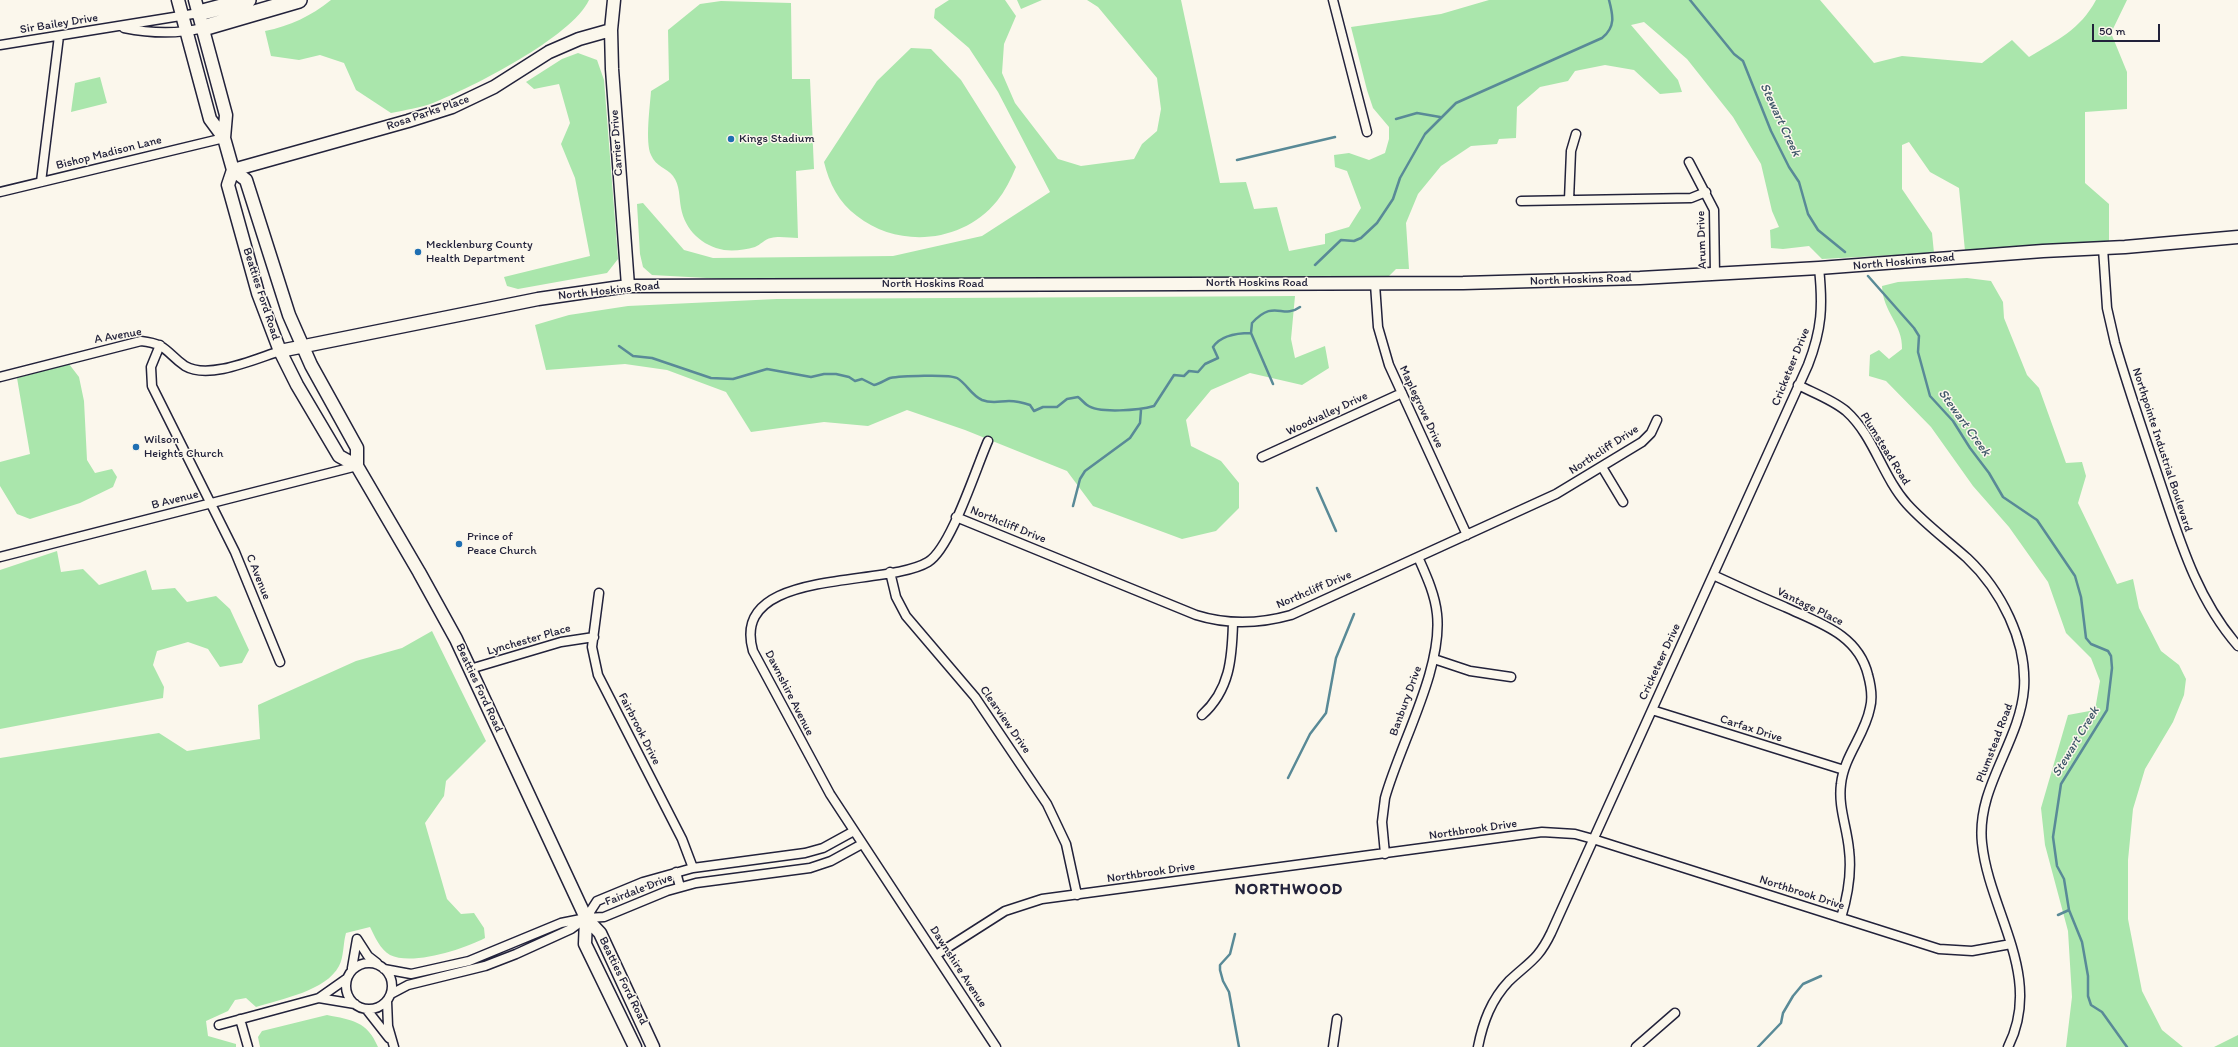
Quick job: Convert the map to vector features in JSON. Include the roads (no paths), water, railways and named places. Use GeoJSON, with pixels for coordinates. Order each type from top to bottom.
{"type":"FeatureCollection","features":[{"type":"Feature","properties":{"kind":"highway"},"geometry":{"type":"LineString","coordinates":[[197,7],[248,0]]}},
{"type":"Feature","properties":{"kind":"highway"},"geometry":{"type":"LineString","coordinates":[[203,28],[299,0]]}},
{"type":"Feature","properties":{"kind":"street","name":"Beatties Ford Road"},"geometry":{"type":"LineString","coordinates":[[178,0],[210,119],[224,138],[233,170],[228,185],[258,293],[280,351],[297,385],[340,456],[357,466]]}},
{"type":"Feature","properties":{"kind":"street","name":"Carrier Drive"},"geometry":{"type":"LineString","coordinates":[[614,0],[611,30],[612,69],[628,286]]}},
{"type":"Feature","properties":{"kind":"street"},"geometry":{"type":"LineString","coordinates":[[1333,0],[1367,132]]}},
{"type":"Feature","properties":{"kind":"street","name":"Beatties Ford Road"},"geometry":{"type":"LineString","coordinates":[[197,7],[226,115],[224,138]]}},
{"type":"Feature","properties":{"kind":"street","name":"Sir Bailey Drive"},"geometry":{"type":"LineString","coordinates":[[0,45],[182,17],[197,7]]}},
{"type":"Feature","properties":{"kind":"street","name":"Sir Bailey Drive"},"geometry":{"type":"LineString","coordinates":[[121,27],[139,31],[187,32],[203,28]]}},
{"type":"Feature","properties":{"kind":"street","name":"Rosa Parks Place"},"geometry":{"type":"LineString","coordinates":[[233,170],[408,121],[452,107],[494,87],[554,49],[611,30]]}},
{"type":"Feature","properties":{"kind":"street"},"geometry":{"type":"LineString","coordinates":[[41,182],[59,36]]}},
{"type":"Feature","properties":{"kind":"street"},"geometry":{"type":"LineString","coordinates":[[1569,200],[1571,151],[1576,134]]}},
{"type":"Feature","properties":{"kind":"street","name":"Bishop Madison Lane"},"geometry":{"type":"LineString","coordinates":[[0,192],[224,138]]}},
{"type":"Feature","properties":{"kind":"street","name":"Arum Drive"},"geometry":{"type":"LineString","coordinates":[[1689,162],[1706,192],[1714,210],[1715,275]]}},
{"type":"Feature","properties":{"kind":"street","name":"Beatties Ford Road"},"geometry":{"type":"LineString","coordinates":[[233,170],[246,180],[284,302],[303,348],[356,448],[357,466],[423,578],[470,669],[586,918],[600,933],[653,1047]]}},
{"type":"Feature","properties":{"kind":"street"},"geometry":{"type":"LineString","coordinates":[[1521,201],[1691,198],[1706,192]]}},
{"type":"Feature","properties":{"kind":"street","name":"North Hoskins Road"},"geometry":{"type":"LineString","coordinates":[[280,351],[303,348],[538,299],[628,286],[1375,284],[1521,282],[1715,275],[2103,248],[2238,236]]}},
{"type":"Feature","properties":{"kind":"street","name":"Northpointe Industrial Boulevard"},"geometry":{"type":"LineString","coordinates":[[2103,248],[2107,308],[2115,342],[2183,551],[2201,592],[2215,617],[2238,646]]}},
{"type":"Feature","properties":{"kind":"street","name":"Cricketeer Drive"},"geometry":{"type":"LineString","coordinates":[[1478,1047],[1484,1022],[1493,1001],[1510,981],[1529,965],[1544,948],[1798,385],[1819,332],[1822,296],[1819,268]]}},
{"type":"Feature","properties":{"kind":"street","name":"Maplegrove Drive"},"geometry":{"type":"LineString","coordinates":[[1375,284],[1382,344],[1402,393],[1467,535]]}},
{"type":"Feature","properties":{"kind":"street","name":"A Avenue"},"geometry":{"type":"LineString","coordinates":[[0,377],[136,342],[160,345],[185,366],[205,371],[220,369],[280,351]]}},
{"type":"Feature","properties":{"kind":"street","name":"C Avenue"},"geometry":{"type":"LineString","coordinates":[[160,345],[151,367],[152,386],[209,504],[235,552],[280,662]]}},
{"type":"Feature","properties":{"kind":"street","name":"Plumstead Road"},"geometry":{"type":"LineString","coordinates":[[1798,385],[1840,407],[1855,420],[1900,495],[1923,521],[1976,568],[1997,596],[2016,634],[2024,667],[2022,706],[2016,727],[1986,802],[1982,829],[1986,869],[2017,960],[2021,987],[2017,1024],[2008,1047]]}},
{"type":"Feature","properties":{"kind":"street","name":"Woodvalley Drive"},"geometry":{"type":"LineString","coordinates":[[1262,457],[1402,393]]}},
{"type":"Feature","properties":{"kind":"street","name":"Northcliff Drive"},"geometry":{"type":"LineString","coordinates":[[956,517],[1196,615],[1232,623],[1274,620],[1291,615],[1556,494],[1642,442],[1651,433],[1657,420]]}},
{"type":"Feature","properties":{"kind":"street","name":"Dawnshire Avenue"},"geometry":{"type":"LineString","coordinates":[[988,441],[944,545],[937,554],[917,567],[804,588],[776,596],[765,603],[756,614],[750,631],[754,651],[815,768],[854,832],[996,1047]]}},
{"type":"Feature","properties":{"kind":"street","name":"B Avenue"},"geometry":{"type":"LineString","coordinates":[[0,557],[357,466]]}},
{"type":"Feature","properties":{"kind":"street"},"geometry":{"type":"LineString","coordinates":[[1602,467],[1623,502]]}},
{"type":"Feature","properties":{"kind":"street","name":"Banbury Drive"},"geometry":{"type":"LineString","coordinates":[[1385,854],[1382,822],[1385,798],[1434,659],[1438,633],[1436,606],[1432,589],[1418,557]]}},
{"type":"Feature","properties":{"kind":"street","name":"Clearview Drive"},"geometry":{"type":"LineString","coordinates":[[890,572],[896,597],[906,616],[975,697],[1047,804],[1066,844],[1077,895]]}},
{"type":"Feature","properties":{"kind":"street","name":"Vantage Place"},"geometry":{"type":"LineString","coordinates":[[1713,575],[1834,629],[1854,647],[1862,658],[1871,684],[1870,707],[1866,723],[1844,770],[1841,782],[1840,806],[1848,842],[1851,869],[1847,896],[1841,918]]}},
{"type":"Feature","properties":{"kind":"street","name":"Fairbrook Drive"},"geometry":{"type":"LineString","coordinates":[[599,593],[592,654],[598,675],[682,839],[693,868]]}},
{"type":"Feature","properties":{"kind":"street"},"geometry":{"type":"LineString","coordinates":[[1202,714],[1217,699],[1222,690],[1229,665],[1232,623]]}},
{"type":"Feature","properties":{"kind":"street","name":"Lynchester Place"},"geometry":{"type":"LineString","coordinates":[[470,669],[561,642],[594,637]]}},
{"type":"Feature","properties":{"kind":"street"},"geometry":{"type":"LineString","coordinates":[[1434,659],[1470,671],[1512,677]]}},
{"type":"Feature","properties":{"kind":"street","name":"Carfax Drive"},"geometry":{"type":"LineString","coordinates":[[1652,710],[1844,770]]}},
{"type":"Feature","properties":{"kind":"street","name":"Fairdale Drive"},"geometry":{"type":"LineString","coordinates":[[586,918],[598,901],[643,882],[693,868],[806,853],[823,848],[854,832]]}},
{"type":"Feature","properties":{"kind":"street","name":"Northbrook Drive"},"geometry":{"type":"LineString","coordinates":[[936,955],[1006,911],[1033,902],[1542,832],[1575,834],[1593,839],[1939,949],[1972,951],[2011,944]]}},
{"type":"Feature","properties":{"kind":"street","name":"Fairdale Drive"},"geometry":{"type":"LineString","coordinates":[[586,918],[604,917],[638,901],[680,887],[754,874],[810,868],[831,861],[862,844]]}},
{"type":"Feature","properties":{"kind":"street"},"geometry":{"type":"LineString","coordinates":[[753,860],[754,874]]}},
{"type":"Feature","properties":{"kind":"street"},"geometry":{"type":"LineString","coordinates":[[676,872],[680,887]]}},
{"type":"Feature","properties":{"kind":"street","name":"Beatties Ford Road"},"geometry":{"type":"LineString","coordinates":[[586,918],[585,944],[635,1047]]}},
{"type":"Feature","properties":{"kind":"street"},"geometry":{"type":"LineString","coordinates":[[352,968],[362,963],[411,974],[452,966],[484,956],[561,923],[586,918]]}},
{"type":"Feature","properties":{"kind":"street"},"geometry":{"type":"LineString","coordinates":[[367,1010],[382,1005],[389,997],[408,985],[485,966],[567,931],[586,918]]}},
{"type":"Feature","properties":{"kind":"street"},"geometry":{"type":"LineString","coordinates":[[218,1025],[320,998],[346,979],[352,968],[357,939],[368,956],[380,966],[391,979],[387,1015],[393,1044]]}},
{"type":"Feature","properties":{"kind":"street"},"geometry":{"type":"LineString","coordinates":[[346,979],[347,993],[355,1004]]}},
{"type":"Feature","properties":{"kind":"street"},"geometry":{"type":"LineString","coordinates":[[320,998],[355,1004],[367,1010],[393,1044]]}},
{"type":"Feature","properties":{"kind":"street"},"geometry":{"type":"LineString","coordinates":[[1636,1047],[1675,1013]]}},
{"type":"Feature","properties":{"kind":"street"},"geometry":{"type":"LineString","coordinates":[[240,1019],[248,1047]]}},
{"type":"Feature","properties":{"kind":"street"},"geometry":{"type":"LineString","coordinates":[[1333,1047],[1337,1019]]}},
{"type":"Feature","properties":{"kind":"waterway"},"geometry":{"type":"LineString","coordinates":[[1315,265],[1341,240],[1354,241],[1361,238],[1377,223],[1393,199],[1400,178],[1425,134],[1456,103],[1602,38],[1610,30],[1612,20],[1612,11],[1609,0]]}},
{"type":"Feature","properties":{"kind":"waterway","name":"Stewart Creek"},"geometry":{"type":"LineString","coordinates":[[1690,0],[1734,54],[1743,61],[1771,131],[1789,167],[1799,182],[1808,214],[1818,230],[1845,252]]}},
{"type":"Feature","properties":{"kind":"waterway"},"geometry":{"type":"LineString","coordinates":[[1396,119],[1417,113],[1440,117]]}},
{"type":"Feature","properties":{"kind":"waterway"},"geometry":{"type":"LineString","coordinates":[[1237,160],[1335,137]]}},
{"type":"Feature","properties":{"kind":"waterway","name":"Stewart Creek"},"geometry":{"type":"LineString","coordinates":[[1868,276],[1914,328],[1919,336],[1918,352],[1930,396],[1953,421],[1970,448],[1989,473],[2003,497],[2037,520],[2075,576],[2081,597],[2086,638],[2091,644],[2108,651],[2111,656],[2112,668],[2107,710],[2061,784],[2053,837],[2057,866],[2064,879],[2069,910],[2082,942],[2088,976],[2088,996],[2091,1005],[2102,1012],[2127,1047]]}},
{"type":"Feature","properties":{"kind":"waterway"},"geometry":{"type":"LineString","coordinates":[[1273,384],[1251,333],[1252,323],[1267,312],[1273,310],[1288,311],[1300,307]]}},
{"type":"Feature","properties":{"kind":"waterway"},"geometry":{"type":"LineString","coordinates":[[619,346],[633,356],[652,358],[711,378],[733,379],[767,369],[811,377],[824,374],[836,374],[849,377],[855,381],[862,379],[874,385],[895,377],[945,376],[957,378],[982,400],[993,402],[1020,402],[1030,405],[1034,411],[1043,407],[1057,407],[1067,399],[1078,397],[1093,408],[1101,410],[1120,410],[1139,409],[1154,406],[1174,375],[1184,376],[1189,371],[1198,372],[1205,364],[1218,358],[1213,347],[1216,343],[1225,337],[1235,334],[1251,333]]}},
{"type":"Feature","properties":{"kind":"waterway"},"geometry":{"type":"LineString","coordinates":[[1073,506],[1080,479],[1085,471],[1130,438],[1140,423],[1141,410]]}},
{"type":"Feature","properties":{"kind":"waterway"},"geometry":{"type":"LineString","coordinates":[[1317,488],[1336,531]]}},
{"type":"Feature","properties":{"kind":"waterway"},"geometry":{"type":"LineString","coordinates":[[1288,778],[1310,734],[1326,713],[1336,658],[1354,614]]}},
{"type":"Feature","properties":{"kind":"waterway"},"geometry":{"type":"LineString","coordinates":[[2058,915],[2069,910]]}},
{"type":"Feature","properties":{"kind":"waterway"},"geometry":{"type":"LineString","coordinates":[[1235,934],[1230,954],[1220,965],[1220,970],[1223,981],[1229,992],[1239,1047]]}},
{"type":"Feature","properties":{"kind":"waterway"},"geometry":{"type":"LineString","coordinates":[[1758,1047],[1781,1023],[1783,1013],[1793,996],[1803,984],[1821,976]]}},
{"type":"Feature","properties":{"kind":"place","name":"Kings Stadium"},"geometry":{"type":"Point","coordinates":[731,139]}},
{"type":"Feature","properties":{"kind":"place","name":"Mecklenburg County Health Department"},"geometry":{"type":"Point","coordinates":[418,252]}},
{"type":"Feature","properties":{"kind":"place","name":"Wilson Heights Church"},"geometry":{"type":"Point","coordinates":[136,447]}},
{"type":"Feature","properties":{"kind":"place","name":"Prince of Peace Church"},"geometry":{"type":"Point","coordinates":[459,544]}},
{"type":"Feature","properties":{"kind":"district","name":"NORTHWOOD"},"geometry":{"type":"Point","coordinates":[1289,890]}}]}
